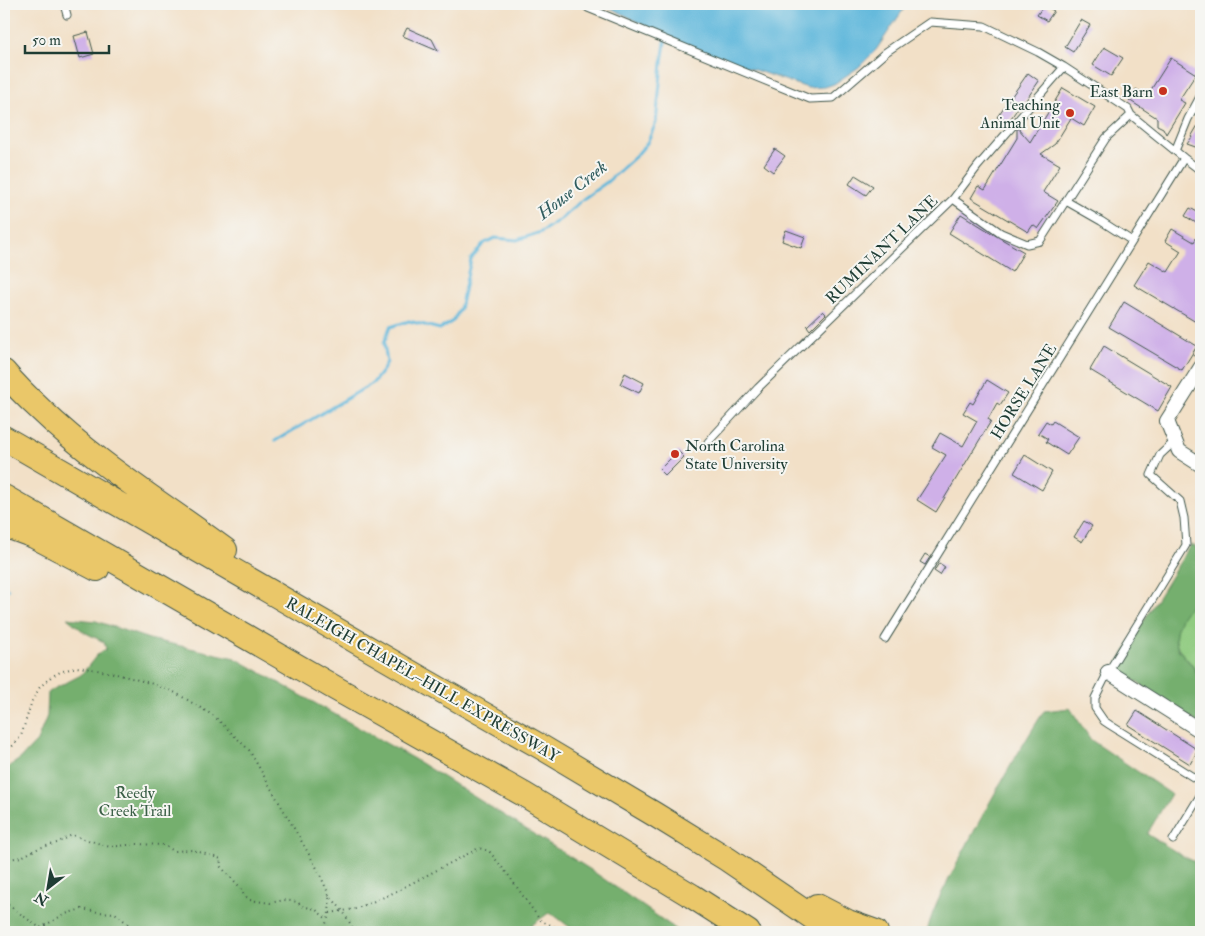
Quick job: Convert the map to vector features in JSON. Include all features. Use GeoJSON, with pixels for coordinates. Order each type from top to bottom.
{"type":"FeatureCollection","features":[{"type":"Feature","properties":{"kind":"highway"},"geometry":{"type":"LineString","coordinates":[[4,372],[52,422],[108,468],[206,536],[324,622]]}},
{"type":"Feature","properties":{"kind":"highway","name":"RALEIGH CHAPEL–HILL EXPRESSWAY"},"geometry":{"type":"LineString","coordinates":[[4,438],[552,753],[727,859],[834,932]]}},
{"type":"Feature","properties":{"kind":"highway"},"geometry":{"type":"LineString","coordinates":[[4,497],[525,795],[748,932]]}},
{"type":"Feature","properties":{"kind":"highway"},"geometry":{"type":"LineString","coordinates":[[4,524],[34,536],[213,629],[335,688]]}},
{"type":"Feature","properties":{"kind":"highway"},"geometry":{"type":"LineString","coordinates":[[525,795],[719,932]]}},
{"type":"Feature","properties":{"kind":"highway"},"geometry":{"type":"LineString","coordinates":[[727,859],[848,922],[876,932]]}},
{"type":"Feature","properties":{"kind":"street"},"geometry":{"type":"LineString","coordinates":[[1201,366],[1167,422],[1179,451],[1201,465]]}},
{"type":"Feature","properties":{"kind":"street"},"geometry":{"type":"LineString","coordinates":[[1108,672],[1201,731]]}},
{"type":"Feature","properties":{"kind":"lane"},"geometry":{"type":"LineString","coordinates":[[64,4],[67,15]]}},
{"type":"Feature","properties":{"kind":"lane"},"geometry":{"type":"LineString","coordinates":[[585,4],[588,8],[625,24],[810,99],[833,98],[886,52],[930,22],[984,26],[1038,52],[1128,109],[1131,115],[1201,170]]}},
{"type":"Feature","properties":{"kind":"lane","name":"RUMINANT LANE"},"geometry":{"type":"LineString","coordinates":[[708,442],[758,388],[953,199],[978,166],[1064,67]]}},
{"type":"Feature","properties":{"kind":"lane"},"geometry":{"type":"LineString","coordinates":[[1175,151],[1188,119],[1201,95]]}},
{"type":"Feature","properties":{"kind":"lane"},"geometry":{"type":"LineString","coordinates":[[953,199],[1001,233],[1027,244],[1040,241],[1106,138],[1131,115]]}},
{"type":"Feature","properties":{"kind":"lane","name":"HORSE LANE"},"geometry":{"type":"LineString","coordinates":[[885,638],[1184,158]]}},
{"type":"Feature","properties":{"kind":"lane"},"geometry":{"type":"LineString","coordinates":[[1066,201],[1132,241]]}},
{"type":"Feature","properties":{"kind":"lane"},"geometry":{"type":"LineString","coordinates":[[1175,440],[1160,455],[1151,475],[1180,501],[1184,518],[1186,545],[1108,672],[1095,698],[1095,708],[1104,721],[1201,782]]}},
{"type":"Feature","properties":{"kind":"lane"},"geometry":{"type":"LineString","coordinates":[[1173,840],[1201,794]]}},
{"type":"Feature","properties":{"kind":"path"},"geometry":{"type":"LineString","coordinates":[[4,752],[14,745],[21,736],[32,701],[40,687],[60,672],[76,667],[86,668],[145,682],[176,693],[214,716],[249,750],[318,870],[329,895],[343,911],[355,932]]}},
{"type":"Feature","properties":{"kind":"path"},"geometry":{"type":"LineString","coordinates":[[4,860],[21,857],[72,835],[110,847],[136,844],[164,845],[174,851],[193,850],[221,859],[220,866],[250,900],[298,902],[301,906],[315,909],[328,920]]}},
{"type":"Feature","properties":{"kind":"path"},"geometry":{"type":"LineString","coordinates":[[330,913],[355,910],[389,895],[479,848],[489,852],[509,876],[540,920],[564,932]]}},
{"type":"Feature","properties":{"kind":"path"},"geometry":{"type":"LineString","coordinates":[[321,932],[330,913],[329,895]]}},
{"type":"Feature","properties":{"kind":"path"},"geometry":{"type":"LineString","coordinates":[[4,902],[40,928],[65,914],[82,909],[115,913],[128,924],[130,932]]}},
{"type":"Feature","properties":{"kind":"green space"},"geometry":{"type":"Polygon","coordinates":[[[1192,545],[1201,550],[1201,600],[1188,608],[1181,618],[1175,639],[1178,649],[1193,667],[1201,682],[1201,725],[1120,671],[1118,666],[1119,661],[1192,545]]]}},
{"type":"Feature","properties":{"kind":"green space"},"geometry":{"type":"Polygon","coordinates":[[[1201,600],[1201,682],[1193,667],[1179,650],[1176,633],[1177,626],[1184,613],[1189,607],[1201,600]]]}},
{"type":"Feature","properties":{"kind":"green space","name":"Reedy Creek Trail"},"geometry":{"type":"Polygon","coordinates":[[[67,618],[96,621],[149,639],[235,658],[414,759],[591,870],[680,932],[576,932],[550,912],[532,925],[536,932],[4,932],[4,770],[20,759],[37,741],[47,716],[48,692],[81,675],[97,655],[106,649],[104,642],[84,632],[67,618]]]}},
{"type":"Feature","properties":{"kind":"green space"},"geometry":{"type":"Polygon","coordinates":[[[1070,708],[1091,740],[1171,794],[1147,834],[1201,865],[1201,932],[927,932],[937,902],[971,837],[1011,764],[1044,711],[1070,708]]]}},
{"type":"Feature","properties":{"kind":"water"},"geometry":{"type":"Polygon","coordinates":[[[603,4],[907,4],[876,50],[859,67],[834,84],[825,87],[808,88],[725,60],[666,36],[603,4]]]}},
{"type":"Feature","properties":{"kind":"building"},"geometry":{"type":"Polygon","coordinates":[[[1044,5],[1054,11],[1047,21],[1037,15],[1044,5]]]}},
{"type":"Feature","properties":{"kind":"building"},"geometry":{"type":"Polygon","coordinates":[[[1081,20],[1090,25],[1073,52],[1065,47],[1081,20]]]}},
{"type":"Feature","properties":{"kind":"building"},"geometry":{"type":"Polygon","coordinates":[[[407,28],[432,39],[438,51],[403,36],[407,28]]]}},
{"type":"Feature","properties":{"kind":"building"},"geometry":{"type":"Polygon","coordinates":[[[88,32],[94,54],[80,58],[74,36],[88,32]]]}},
{"type":"Feature","properties":{"kind":"building"},"geometry":{"type":"Polygon","coordinates":[[[1104,47],[1123,58],[1111,76],[1093,65],[1104,47]]]}},
{"type":"Feature","properties":{"kind":"building","name":"East Barn"},"geometry":{"type":"Polygon","coordinates":[[[1171,58],[1196,74],[1179,100],[1185,103],[1166,134],[1163,128],[1157,125],[1157,118],[1129,100],[1136,89],[1147,96],[1171,58]]]}},
{"type":"Feature","properties":{"kind":"building"},"geometry":{"type":"Polygon","coordinates":[[[1028,73],[1039,81],[1007,124],[997,117],[1028,73]]]}},
{"type":"Feature","properties":{"kind":"building"},"geometry":{"type":"Polygon","coordinates":[[[1063,88],[1095,107],[1084,126],[1071,118],[1055,144],[1041,154],[1060,165],[1043,192],[1058,201],[1038,229],[1033,225],[1028,232],[971,198],[978,186],[985,190],[1017,138],[1018,128],[1030,142],[1063,88]]]}},
{"type":"Feature","properties":{"kind":"building"},"geometry":{"type":"Polygon","coordinates":[[[1201,120],[1201,149],[1187,144],[1201,120]]]}},
{"type":"Feature","properties":{"kind":"building"},"geometry":{"type":"Polygon","coordinates":[[[775,149],[785,156],[773,172],[764,165],[775,149]]]}},
{"type":"Feature","properties":{"kind":"building"},"geometry":{"type":"Polygon","coordinates":[[[855,175],[873,186],[866,195],[849,184],[855,175]]]}},
{"type":"Feature","properties":{"kind":"building"},"geometry":{"type":"Polygon","coordinates":[[[1190,208],[1201,214],[1201,226],[1185,216],[1190,208]]]}},
{"type":"Feature","properties":{"kind":"building"},"geometry":{"type":"Polygon","coordinates":[[[961,214],[1024,252],[1012,272],[949,233],[961,214]]]}},
{"type":"Feature","properties":{"kind":"building"},"geometry":{"type":"Polygon","coordinates":[[[1172,229],[1194,242],[1201,229],[1201,325],[1134,285],[1149,261],[1168,272],[1181,251],[1165,241],[1172,229]]]}},
{"type":"Feature","properties":{"kind":"building"},"geometry":{"type":"Polygon","coordinates":[[[786,230],[805,237],[801,248],[782,241],[786,230]]]}},
{"type":"Feature","properties":{"kind":"building"},"geometry":{"type":"Polygon","coordinates":[[[1124,302],[1197,346],[1182,370],[1109,327],[1124,302]]]}},
{"type":"Feature","properties":{"kind":"building"},"geometry":{"type":"Polygon","coordinates":[[[823,311],[826,314],[810,330],[807,326],[823,311]]]}},
{"type":"Feature","properties":{"kind":"building"},"geometry":{"type":"Polygon","coordinates":[[[1104,346],[1172,387],[1158,411],[1090,370],[1104,346]]]}},
{"type":"Feature","properties":{"kind":"building"},"geometry":{"type":"Polygon","coordinates":[[[625,373],[644,383],[639,393],[620,384],[625,373]]]}},
{"type":"Feature","properties":{"kind":"building"},"geometry":{"type":"Polygon","coordinates":[[[987,380],[1008,393],[1000,405],[997,403],[988,419],[991,421],[936,512],[917,500],[946,455],[932,447],[940,433],[963,446],[977,421],[963,413],[970,402],[973,404],[987,380]]]}},
{"type":"Feature","properties":{"kind":"building"},"geometry":{"type":"Polygon","coordinates":[[[1046,421],[1051,424],[1053,421],[1079,437],[1067,455],[1046,442],[1048,439],[1038,433],[1046,421]]]}},
{"type":"Feature","properties":{"kind":"building"},"geometry":{"type":"Polygon","coordinates":[[[678,451],[684,457],[665,476],[659,470],[678,451]]]}},
{"type":"Feature","properties":{"kind":"building"},"geometry":{"type":"Polygon","coordinates":[[[1025,455],[1052,472],[1042,490],[1014,473],[1025,455]]]}},
{"type":"Feature","properties":{"kind":"building"},"geometry":{"type":"Polygon","coordinates":[[[1084,521],[1092,526],[1082,542],[1074,537],[1084,521]]]}},
{"type":"Feature","properties":{"kind":"building"},"geometry":{"type":"Polygon","coordinates":[[[925,554],[930,557],[925,565],[920,562],[925,554]]]}},
{"type":"Feature","properties":{"kind":"building"},"geometry":{"type":"Polygon","coordinates":[[[939,563],[945,567],[940,575],[934,571],[939,563]]]}},
{"type":"Feature","properties":{"kind":"building"},"geometry":{"type":"Polygon","coordinates":[[[1137,711],[1198,750],[1190,764],[1128,725],[1137,711]]]}},
{"type":"Feature","properties":{"kind":"waterway","name":"House Creek"},"geometry":{"type":"LineString","coordinates":[[275,441],[373,383],[387,362],[384,343],[390,327],[409,321],[440,329],[453,321],[460,309],[471,259],[483,244],[495,238],[517,240],[541,232],[562,218],[636,156],[647,143],[656,123],[666,36]]}},
{"type":"Feature","properties":{"kind":"waterway","name":"House Creek"},"geometry":{"type":"LineString","coordinates":[[4,590],[8,589]]}},
{"type":"Feature","properties":{"kind":"place","name":"East Barn"},"geometry":{"type":"Point","coordinates":[1163,91]}},
{"type":"Feature","properties":{"kind":"place","name":"Teaching Animal Unit"},"geometry":{"type":"Point","coordinates":[1070,113]}},
{"type":"Feature","properties":{"kind":"place","name":"North Carolina State University"},"geometry":{"type":"Point","coordinates":[675,454]}}]}
